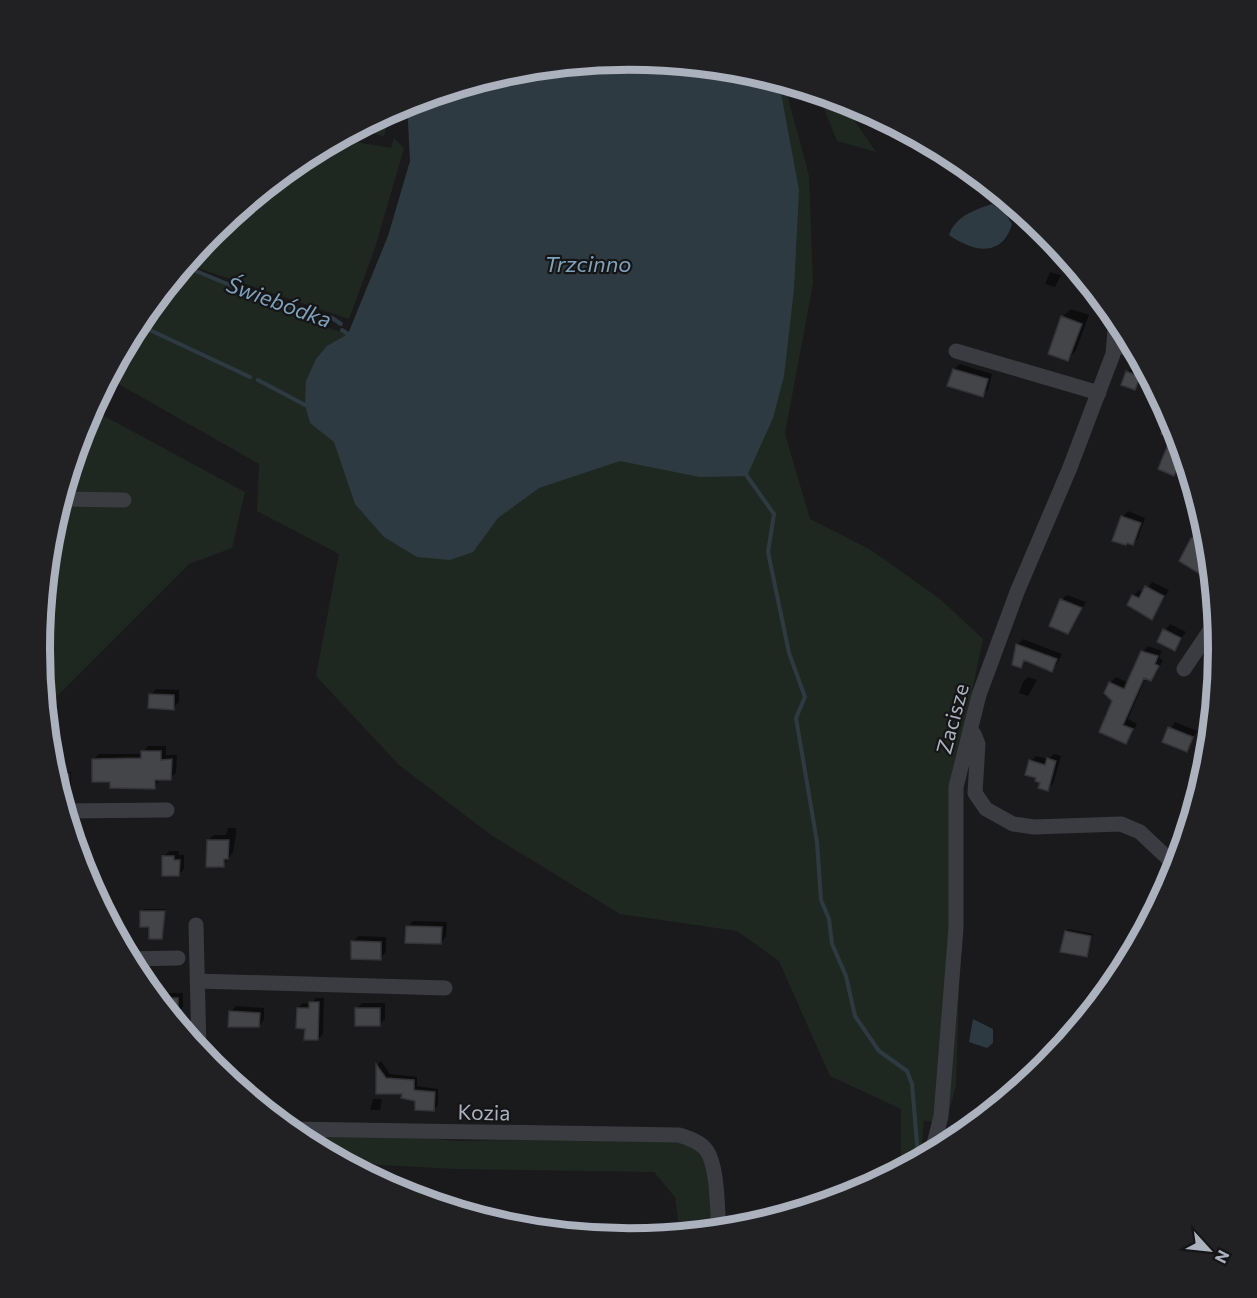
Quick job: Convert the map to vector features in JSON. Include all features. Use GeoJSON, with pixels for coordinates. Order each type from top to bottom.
{"type":"FeatureCollection","features":[{"type":"Feature","properties":{"kind":"street","name":"Zacisze"},"geometry":{"type":"LineString","coordinates":[[935,1139],[941,1116],[956,928],[956,787],[979,695],[1017,592],[1099,393],[1113,354],[1115,335]]}},
{"type":"Feature","properties":{"kind":"street"},"geometry":{"type":"LineString","coordinates":[[1114,343],[1122,346]]}},
{"type":"Feature","properties":{"kind":"street"},"geometry":{"type":"LineString","coordinates":[[956,351],[1099,393]]}},
{"type":"Feature","properties":{"kind":"street"},"geometry":{"type":"LineString","coordinates":[[69,499],[124,500]]}},
{"type":"Feature","properties":{"kind":"street"},"geometry":{"type":"LineString","coordinates":[[1184,669],[1207,635]]}},
{"type":"Feature","properties":{"kind":"street"},"geometry":{"type":"LineString","coordinates":[[972,729],[978,744],[975,793],[986,809],[1013,824],[1034,827],[1121,824],[1140,832],[1168,858]]}},
{"type":"Feature","properties":{"kind":"street"},"geometry":{"type":"LineString","coordinates":[[73,811],[166,810]]}},
{"type":"Feature","properties":{"kind":"street"},"geometry":{"type":"LineString","coordinates":[[196,925],[199,1037]]}},
{"type":"Feature","properties":{"kind":"street"},"geometry":{"type":"LineString","coordinates":[[139,959],[178,958]]}},
{"type":"Feature","properties":{"kind":"street"},"geometry":{"type":"LineString","coordinates":[[197,981],[445,988]]}},
{"type":"Feature","properties":{"kind":"street","name":"Kozia"},"geometry":{"type":"LineString","coordinates":[[306,1129],[679,1135],[694,1140],[706,1150],[711,1161],[718,1221]]}},
{"type":"Feature","properties":{"kind":"shaded area"},"geometry":{"type":"Polygon","coordinates":[[[727,79],[787,93],[809,176],[813,283],[785,434],[810,519],[871,550],[940,599],[983,639],[951,790],[959,989],[956,1086],[945,1126],[924,1120],[921,1148],[918,1150],[901,1159],[901,1109],[830,1076],[779,961],[737,931],[620,914],[491,835],[399,765],[316,676],[339,554],[257,511],[259,464],[115,382],[147,327],[192,268],[303,313],[295,318],[348,334],[388,236],[727,79]]]}},
{"type":"Feature","properties":{"kind":"shaded area"},"geometry":{"type":"Polygon","coordinates":[[[822,104],[850,114],[876,152],[837,141],[822,104]]]}},
{"type":"Feature","properties":{"kind":"shaded area"},"geometry":{"type":"Polygon","coordinates":[[[387,123],[384,136],[367,132],[387,123]]]}},
{"type":"Feature","properties":{"kind":"shaded area"},"geometry":{"type":"Polygon","coordinates":[[[394,138],[404,148],[375,248],[349,319],[193,267],[247,214],[276,190],[339,148],[352,141],[391,148],[394,138]]]}},
{"type":"Feature","properties":{"kind":"shaded area"},"geometry":{"type":"Polygon","coordinates":[[[100,414],[245,492],[232,548],[189,564],[52,701],[50,649],[54,573],[69,499],[80,463],[100,414]]]}},
{"type":"Feature","properties":{"kind":"shaded area"},"geometry":{"type":"Polygon","coordinates":[[[314,1134],[397,1135],[456,1141],[679,1138],[701,1153],[706,1162],[713,1222],[679,1226],[675,1197],[654,1172],[456,1169],[365,1164],[314,1134]]]}},
{"type":"Feature","properties":{"kind":"water","name":"Trzcinno"},"geometry":{"type":"Polygon","coordinates":[[[591,71],[666,71],[741,81],[779,90],[799,190],[794,289],[784,376],[773,418],[747,476],[700,477],[620,461],[539,488],[498,518],[473,552],[450,560],[417,557],[384,537],[355,504],[334,442],[310,423],[305,405],[306,381],[316,359],[327,346],[348,334],[388,236],[410,161],[408,114],[442,101],[516,81],[591,71]]]}},
{"type":"Feature","properties":{"kind":"water"},"geometry":{"type":"Polygon","coordinates":[[[992,204],[1005,213],[1012,224],[1001,242],[986,249],[977,248],[949,235],[960,219],[992,204]]]}},
{"type":"Feature","properties":{"kind":"water"},"geometry":{"type":"Polygon","coordinates":[[[973,1019],[993,1029],[993,1043],[987,1048],[969,1042],[973,1019]]]}},
{"type":"Feature","properties":{"kind":"building"},"geometry":{"type":"Polygon","coordinates":[[[1061,316],[1082,324],[1068,361],[1048,354],[1061,316]]]}},
{"type":"Feature","properties":{"kind":"building"},"geometry":{"type":"Polygon","coordinates":[[[953,369],[988,379],[983,397],[947,386],[953,369]]]}},
{"type":"Feature","properties":{"kind":"building"},"geometry":{"type":"Polygon","coordinates":[[[1126,371],[1140,378],[1135,390],[1121,385],[1126,371]]]}},
{"type":"Feature","properties":{"kind":"building"},"geometry":{"type":"Polygon","coordinates":[[[1169,442],[1178,467],[1174,476],[1158,469],[1169,442]]]}},
{"type":"Feature","properties":{"kind":"building"},"geometry":{"type":"Polygon","coordinates":[[[1121,516],[1141,523],[1133,545],[1112,541],[1121,516]]]}},
{"type":"Feature","properties":{"kind":"building"},"geometry":{"type":"Polygon","coordinates":[[[1196,536],[1203,576],[1179,561],[1191,538],[1196,536]]]}},
{"type":"Feature","properties":{"kind":"building"},"geometry":{"type":"Polygon","coordinates":[[[1145,586],[1164,596],[1152,620],[1127,605],[1132,595],[1139,598],[1145,586]]]}},
{"type":"Feature","properties":{"kind":"building"},"geometry":{"type":"Polygon","coordinates":[[[1060,599],[1082,608],[1068,634],[1049,626],[1060,599]]]}},
{"type":"Feature","properties":{"kind":"building"},"geometry":{"type":"Polygon","coordinates":[[[1163,629],[1181,638],[1175,651],[1157,642],[1163,629]]]}},
{"type":"Feature","properties":{"kind":"building"},"geometry":{"type":"Polygon","coordinates":[[[1016,644],[1057,659],[1052,672],[1024,660],[1021,668],[1012,665],[1016,644]]]}},
{"type":"Feature","properties":{"kind":"building"},"geometry":{"type":"Polygon","coordinates":[[[1141,651],[1158,656],[1155,664],[1159,666],[1151,681],[1144,678],[1123,725],[1133,729],[1126,744],[1099,732],[1112,701],[1104,693],[1109,682],[1124,689],[1141,651]]]}},
{"type":"Feature","properties":{"kind":"building"},"geometry":{"type":"Polygon","coordinates":[[[149,694],[174,695],[174,710],[148,708],[149,694]]]}},
{"type":"Feature","properties":{"kind":"building"},"geometry":{"type":"Polygon","coordinates":[[[1168,727],[1193,737],[1187,752],[1162,742],[1168,727]]]}},
{"type":"Feature","properties":{"kind":"building"},"geometry":{"type":"Polygon","coordinates":[[[141,751],[161,751],[161,760],[172,759],[171,780],[155,780],[155,789],[110,788],[110,782],[92,782],[92,759],[141,758],[141,751]]]}},
{"type":"Feature","properties":{"kind":"building"},"geometry":{"type":"Polygon","coordinates":[[[1047,758],[1056,761],[1048,791],[1038,788],[1040,783],[1035,781],[1036,778],[1025,775],[1029,760],[1045,765],[1047,758]]]}},
{"type":"Feature","properties":{"kind":"building"},"geometry":{"type":"Polygon","coordinates":[[[64,774],[69,774],[69,790],[67,790],[64,774]]]}},
{"type":"Feature","properties":{"kind":"building"},"geometry":{"type":"Polygon","coordinates":[[[207,840],[229,840],[228,859],[224,859],[224,867],[206,867],[207,840]]]}},
{"type":"Feature","properties":{"kind":"building"},"geometry":{"type":"Polygon","coordinates":[[[162,856],[174,856],[174,860],[180,860],[179,876],[162,876],[162,856]]]}},
{"type":"Feature","properties":{"kind":"building"},"geometry":{"type":"Polygon","coordinates":[[[140,911],[165,911],[162,939],[149,939],[149,927],[140,927],[140,911]]]}},
{"type":"Feature","properties":{"kind":"building"},"geometry":{"type":"Polygon","coordinates":[[[406,926],[442,927],[441,944],[405,943],[406,926]]]}},
{"type":"Feature","properties":{"kind":"building"},"geometry":{"type":"Polygon","coordinates":[[[1065,931],[1091,936],[1087,957],[1060,952],[1065,931]]]}},
{"type":"Feature","properties":{"kind":"building"},"geometry":{"type":"Polygon","coordinates":[[[351,941],[381,942],[381,960],[351,959],[351,941]]]}},
{"type":"Feature","properties":{"kind":"building"},"geometry":{"type":"Polygon","coordinates":[[[167,998],[178,998],[178,1012],[167,998]]]}},
{"type":"Feature","properties":{"kind":"building"},"geometry":{"type":"Polygon","coordinates":[[[309,1002],[319,1002],[318,1040],[304,1040],[305,1029],[296,1028],[297,1008],[309,1008],[309,1002]]]}},
{"type":"Feature","properties":{"kind":"building"},"geometry":{"type":"Polygon","coordinates":[[[355,1008],[380,1008],[380,1026],[355,1026],[355,1008]]]}},
{"type":"Feature","properties":{"kind":"building"},"geometry":{"type":"Polygon","coordinates":[[[229,1011],[260,1013],[259,1027],[228,1027],[229,1011]]]}},
{"type":"Feature","properties":{"kind":"building"},"geometry":{"type":"Polygon","coordinates":[[[376,1064],[386,1078],[414,1080],[414,1090],[435,1092],[434,1111],[415,1110],[415,1101],[401,1098],[402,1094],[376,1094],[376,1064]]]}},
{"type":"Feature","properties":{"kind":"waterway","name":"Świebódka"},"geometry":{"type":"LineString","coordinates":[[191,269],[266,300],[332,318],[341,324]]}},
{"type":"Feature","properties":{"kind":"waterway"},"geometry":{"type":"LineString","coordinates":[[146,328],[250,377]]}},
{"type":"Feature","properties":{"kind":"waterway","name":"Świebódka"},"geometry":{"type":"LineString","coordinates":[[342,330],[348,334]]}},
{"type":"Feature","properties":{"kind":"waterway"},"geometry":{"type":"LineString","coordinates":[[258,380],[305,405]]}},
{"type":"Feature","properties":{"kind":"waterway"},"geometry":{"type":"LineString","coordinates":[[747,476],[774,514],[768,552],[789,653],[805,697],[796,718],[817,842],[821,900],[829,919],[832,944],[846,976],[855,1016],[879,1051],[907,1071],[912,1084],[918,1150]]}}]}
